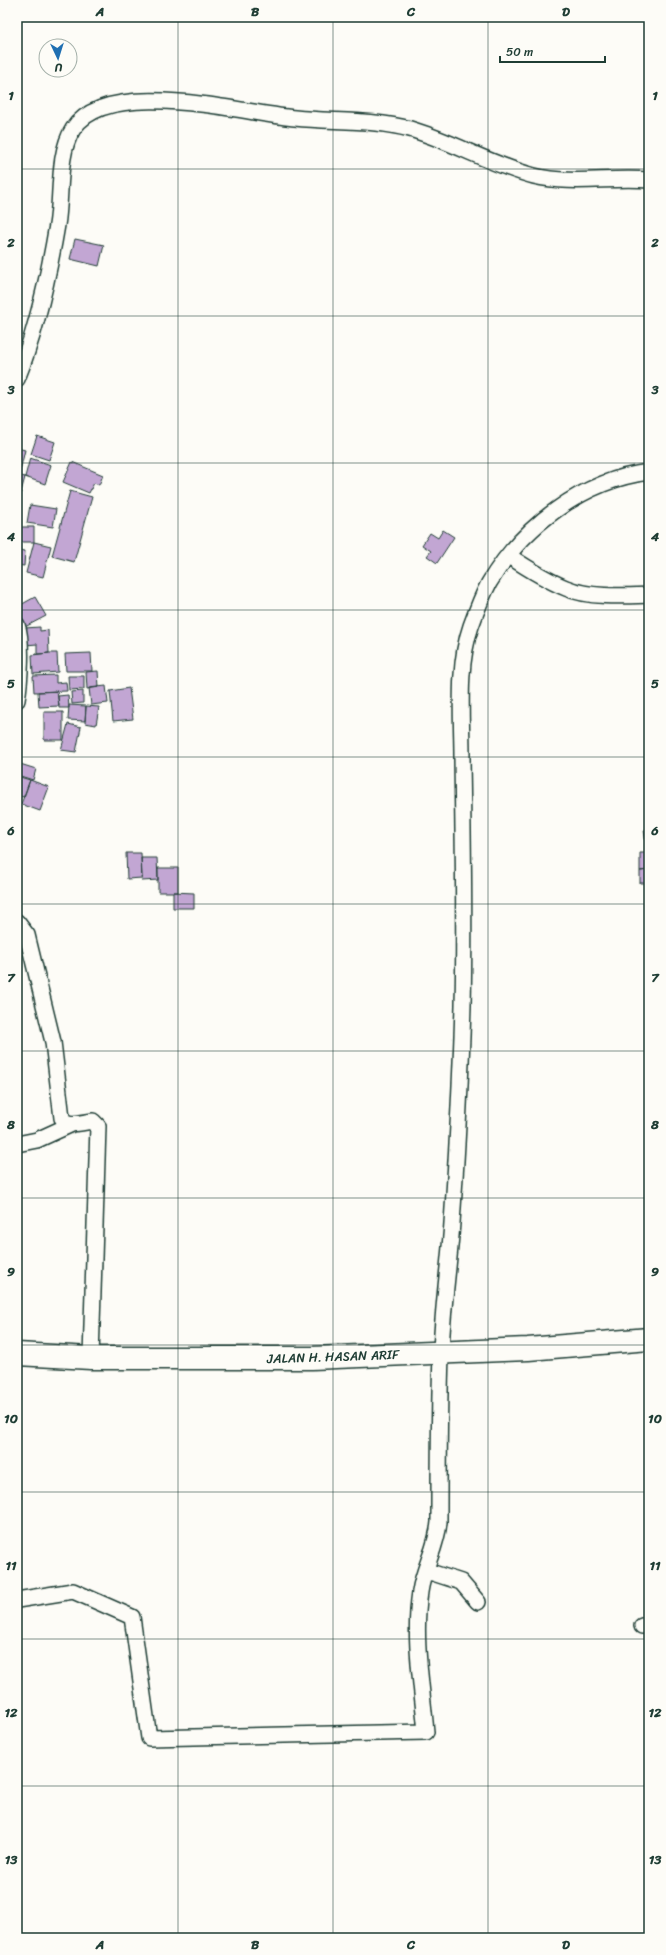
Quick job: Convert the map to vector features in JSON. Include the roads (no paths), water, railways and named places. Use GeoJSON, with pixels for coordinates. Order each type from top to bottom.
{"type":"FeatureCollection","features":[{"type":"Feature","properties":{"kind":"main road","name":"JALAN H. HASAN ARIF"},"geometry":{"type":"LineString","coordinates":[[17,1354],[91,1358],[312,1358],[483,1351],[649,1339]]}},
{"type":"Feature","properties":{"kind":"street"},"geometry":{"type":"LineString","coordinates":[[17,379],[23,364],[45,280],[57,225],[64,152],[69,136],[80,120],[87,115],[115,104],[145,100],[178,101],[297,119],[401,127],[421,133],[506,167],[534,176],[568,180],[623,178],[649,180]]}},
{"type":"Feature","properties":{"kind":"street"},"geometry":{"type":"LineString","coordinates":[[17,1600],[73,1591],[132,1617],[149,1738],[426,1732],[417,1634],[420,1591],[438,1536],[445,1352],[463,1005],[463,671],[471,628],[489,584],[513,559],[530,532],[573,499],[609,481],[631,474],[649,472]]}},
{"type":"Feature","properties":{"kind":"street"},"geometry":{"type":"LineString","coordinates":[[513,559],[566,589],[585,593],[620,596],[649,595]]}},
{"type":"Feature","properties":{"kind":"street"},"geometry":{"type":"LineString","coordinates":[[17,625],[20,638],[19,688],[17,700]]}},
{"type":"Feature","properties":{"kind":"street"},"geometry":{"type":"LineString","coordinates":[[17,922],[24,929],[28,938],[53,1042],[62,1118],[64,1121],[72,1124]]}},
{"type":"Feature","properties":{"kind":"street"},"geometry":{"type":"LineString","coordinates":[[17,1144],[37,1140],[72,1124],[93,1121],[98,1126],[91,1358]]}},
{"type":"Feature","properties":{"kind":"street"},"geometry":{"type":"LineString","coordinates":[[427,1571],[461,1582],[478,1602]]}}]}
